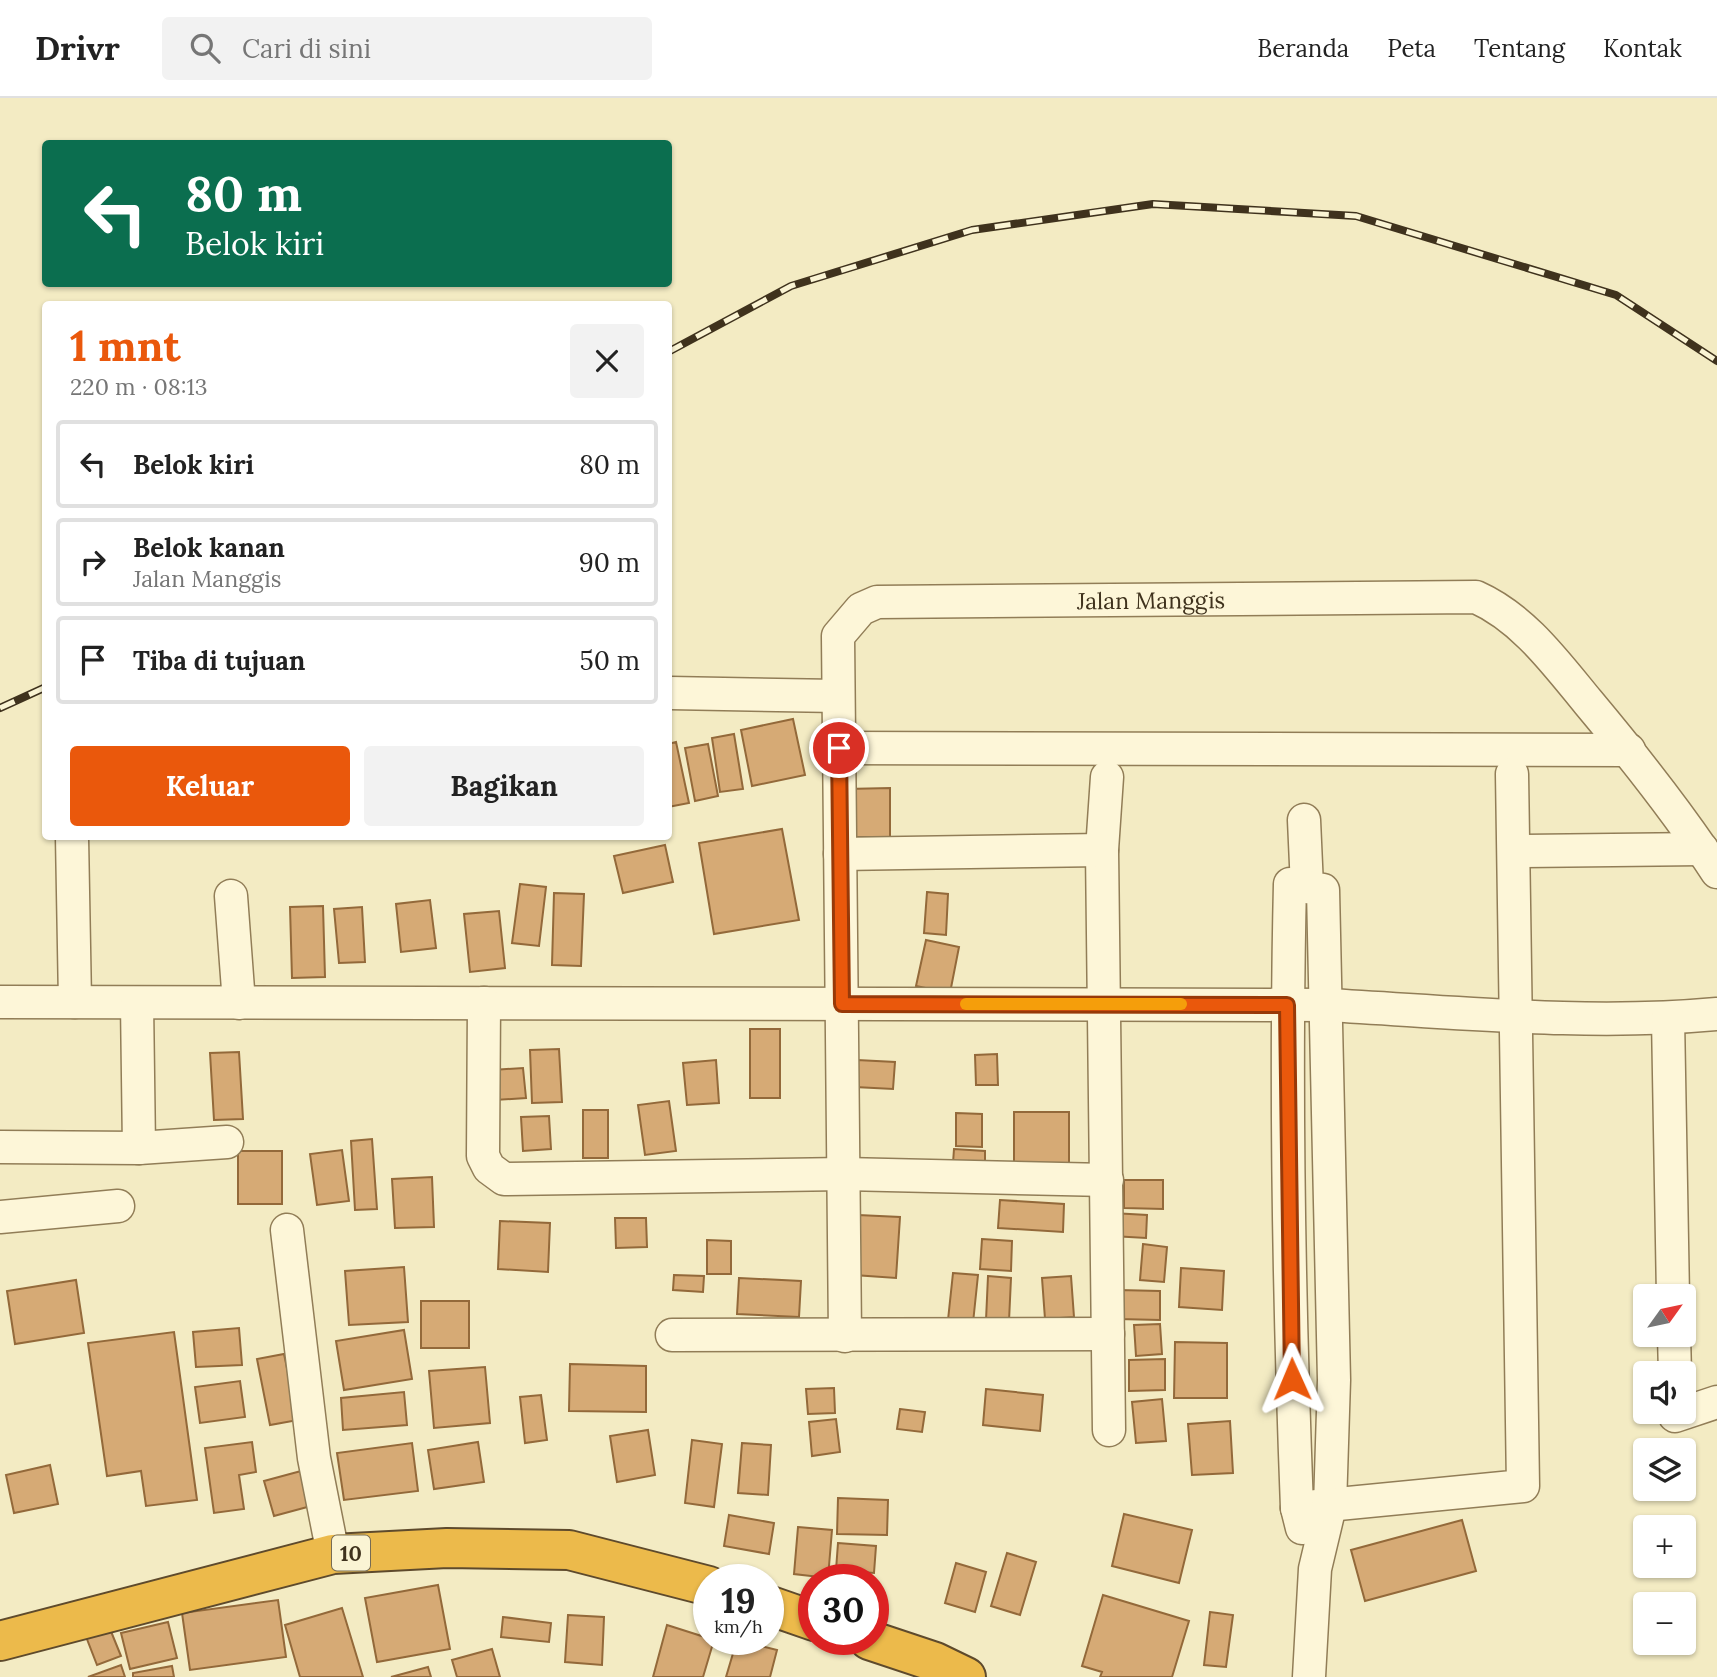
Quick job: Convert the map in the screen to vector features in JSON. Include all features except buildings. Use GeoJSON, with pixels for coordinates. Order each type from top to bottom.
{"type":"FeatureCollection","features":[{"type":"Feature","properties":{"kind":"highway","name":"10"},"geometry":{"type":"LineString","coordinates":[[0,1641],[333,1554],[447,1548],[569,1550],[693,1582]]}},
{"type":"Feature","properties":{"kind":"highway"},"geometry":{"type":"LineString","coordinates":[[889,1647],[935,1662],[966,1677]]}},
{"type":"Feature","properties":{"kind":"street","name":"Jalan Manggis"},"geometry":{"type":"LineString","coordinates":[[845,1336],[838,636],[861,609],[877,602],[1476,597],[1501,608],[1521,626],[1629,750],[1709,861]]}},
{"type":"Feature","properties":{"kind":"street"},"geometry":{"type":"LineString","coordinates":[[672,693],[838,696]]}},
{"type":"Feature","properties":{"kind":"street"},"geometry":{"type":"LineString","coordinates":[[839,748],[1629,750]]}},
{"type":"Feature","properties":{"kind":"street"},"geometry":{"type":"LineString","coordinates":[[1297,1508],[1523,1486],[1518,1015],[1512,774]]}},
{"type":"Feature","properties":{"kind":"street"},"geometry":{"type":"LineString","coordinates":[[1107,777],[1102,850],[1109,1430]]}},
{"type":"Feature","properties":{"kind":"street"},"geometry":{"type":"LineString","coordinates":[[1304,820],[1307,887],[1327,1005],[1334,1380],[1330,1506],[1315,1569],[1309,1677]]}},
{"type":"Feature","properties":{"kind":"street"},"geometry":{"type":"LineString","coordinates":[[72,840],[75,1002]]}},
{"type":"Feature","properties":{"kind":"street"},"geometry":{"type":"LineString","coordinates":[[840,854],[1102,850]]}},
{"type":"Feature","properties":{"kind":"street"},"geometry":{"type":"LineString","coordinates":[[1515,851],[1709,861]]}},
{"type":"Feature","properties":{"kind":"street"},"geometry":{"type":"LineString","coordinates":[[1307,887],[1287,1005],[1297,1508],[1315,1569]]}},
{"type":"Feature","properties":{"kind":"street"},"geometry":{"type":"LineString","coordinates":[[231,896],[239,1003]]}},
{"type":"Feature","properties":{"kind":"street"},"geometry":{"type":"LineString","coordinates":[[0,1002],[1327,1005],[1518,1015],[1668,1018],[1717,1014]]}},
{"type":"Feature","properties":{"kind":"street"},"geometry":{"type":"LineString","coordinates":[[137,1003],[139,1148]]}},
{"type":"Feature","properties":{"kind":"street"},"geometry":{"type":"LineString","coordinates":[[484,1003],[483,1156],[496,1175],[504,1179],[844,1174],[1107,1180]]}},
{"type":"Feature","properties":{"kind":"street"},"geometry":{"type":"LineString","coordinates":[[1668,1018],[1673,1284]]}},
{"type":"Feature","properties":{"kind":"street"},"geometry":{"type":"LineString","coordinates":[[0,1147],[139,1148],[226,1142]]}},
{"type":"Feature","properties":{"kind":"street"},"geometry":{"type":"LineString","coordinates":[[0,1217],[118,1206]]}},
{"type":"Feature","properties":{"kind":"street"},"geometry":{"type":"LineString","coordinates":[[288,1230],[314,1458],[333,1554]]}},
{"type":"Feature","properties":{"kind":"street"},"geometry":{"type":"LineString","coordinates":[[1290,1246],[1332,1245]]}},
{"type":"Feature","properties":{"kind":"street"},"geometry":{"type":"LineString","coordinates":[[673,1335],[1108,1334]]}},
{"type":"Feature","properties":{"kind":"street"},"geometry":{"type":"LineString","coordinates":[[1696,1409],[1717,1402]]}},
{"type":"Feature","properties":{"kind":"railway"},"geometry":{"type":"LineString","coordinates":[[672,350],[791,286],[972,230],[1153,204],[1356,216],[1616,295],[1717,361]]}},
{"type":"Feature","properties":{"kind":"railway"},"geometry":{"type":"LineString","coordinates":[[0,708],[42,689]]}},
{"type":"Feature","properties":{"kind":"slow traffic"},"geometry":{"type":"LineString","coordinates":[[966,1004],[1181,1004]]}},
{"type":"Feature","properties":{"kind":"route"},"geometry":{"type":"LineString","coordinates":[[839,748],[842,1004],[1287,1005],[1292,1379]]}}]}
